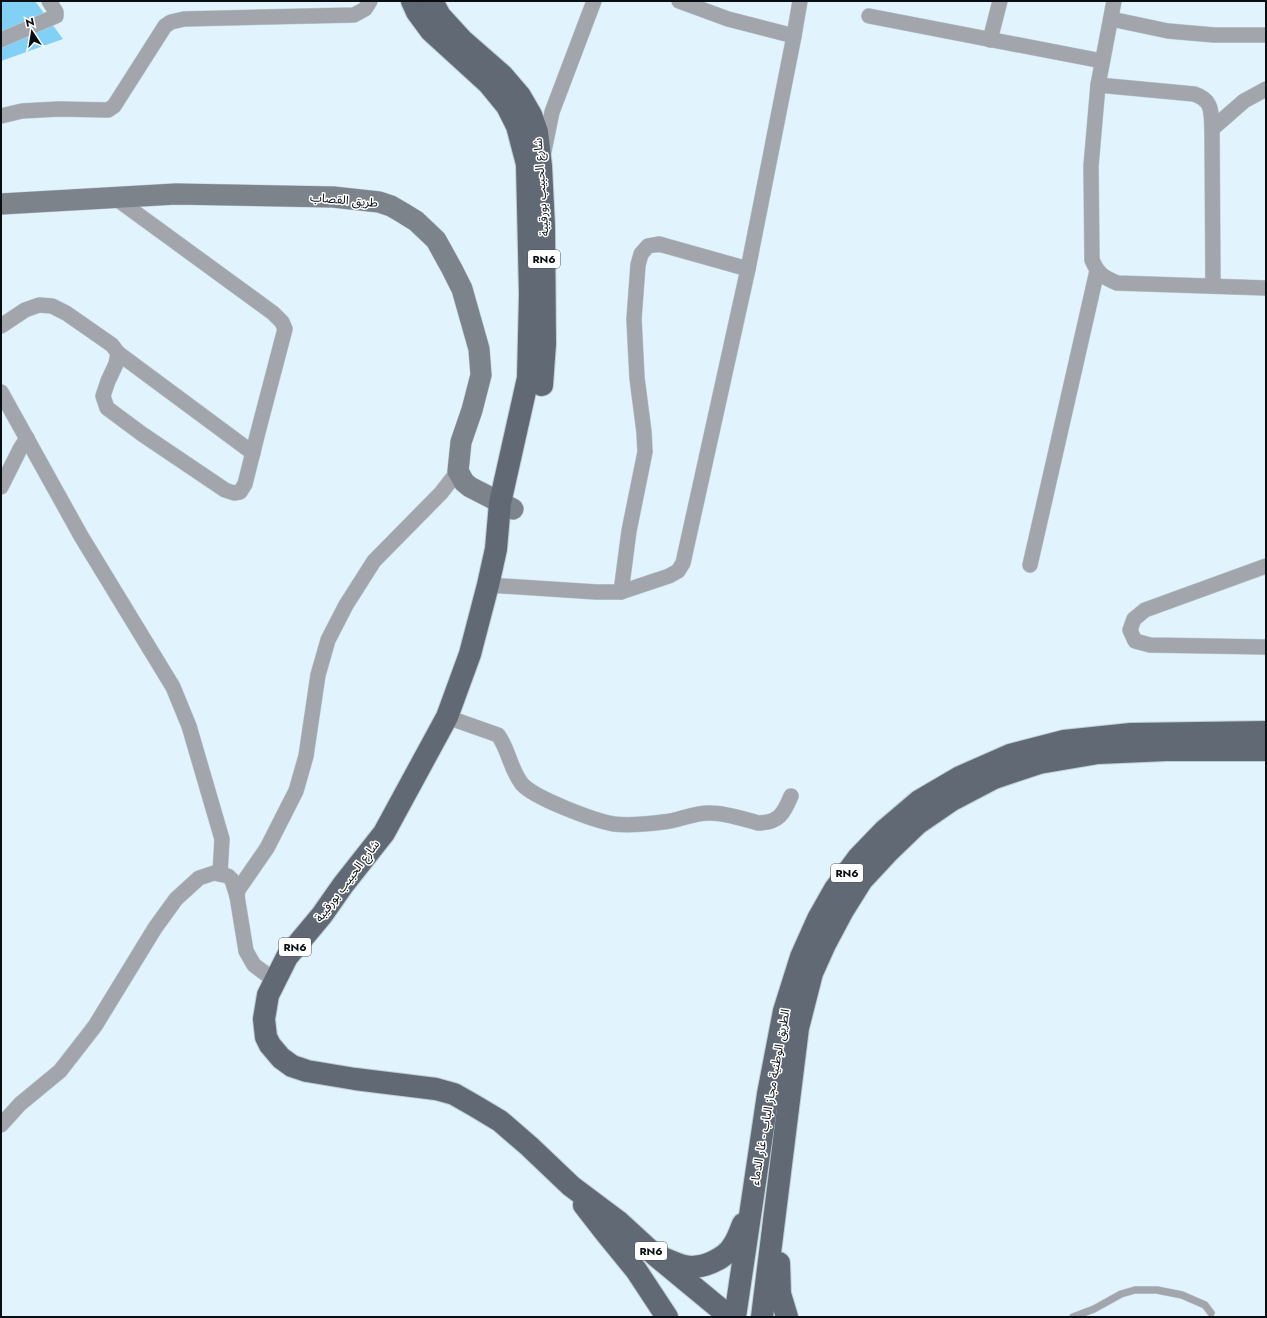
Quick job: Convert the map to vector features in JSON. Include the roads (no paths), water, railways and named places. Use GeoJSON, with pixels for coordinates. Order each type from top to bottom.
{"type":"FeatureCollection","features":[{"type":"Feature","properties":{"kind":"main road","name":"شارع الحبيب بورقيبة"},"geometry":{"type":"LineString","coordinates":[[412,1],[417,12],[431,31],[489,84],[507,106],[517,126],[527,164],[530,294],[528,378],[507,506]]}},
{"type":"Feature","properties":{"kind":"main road","name":"شارع الحبيب بورقيبة"},"geometry":{"type":"LineString","coordinates":[[432,1],[440,16],[458,35],[502,75],[520,96],[531,115],[537,132],[541,166],[544,227],[545,344],[543,380],[507,506],[470,654],[447,717],[384,833],[343,885],[322,915],[287,957],[268,995],[264,1019],[266,1037],[270,1045],[281,1058],[292,1066],[307,1071],[355,1079],[436,1089],[454,1094],[500,1122],[529,1146],[570,1186],[619,1222],[654,1255],[730,1317]]}},
{"type":"Feature","properties":{"kind":"main road","name":"طريق القصاب"},"geometry":{"type":"LineString","coordinates":[[1,204],[176,194],[333,196],[379,202],[391,206],[416,221],[436,240],[462,289],[479,349],[481,375],[472,410],[461,442],[458,471]]}},
{"type":"Feature","properties":{"kind":"main road"},"geometry":{"type":"LineString","coordinates":[[458,471],[464,482],[470,487],[507,506]]}},
{"type":"Feature","properties":{"kind":"main road","name":"الطريق الوطنية مجاز الباب - غار الدماء"},"geometry":{"type":"LineString","coordinates":[[735,1317],[768,1094],[784,1011],[801,958],[818,919],[835,889],[858,858],[885,830],[920,801],[960,777],[1010,755],[1064,741],[1131,734],[1266,732]]}},
{"type":"Feature","properties":{"kind":"main road","name":"الطريق الوطنية مجاز الباب - غار الدماء"},"geometry":{"type":"LineString","coordinates":[[762,1317],[798,1028],[812,974],[825,944],[842,912],[862,880],[889,850],[917,824],[952,800],[994,778],[1039,763],[1098,753],[1166,750],[1266,750]]}},
{"type":"Feature","properties":{"kind":"main road"},"geometry":{"type":"LineString","coordinates":[[787,1317],[780,1294],[778,1269],[783,1242],[789,1158],[792,1069]]}},
{"type":"Feature","properties":{"kind":"main road","name":"شارع الحبيب بورقيبة"},"geometry":{"type":"LineString","coordinates":[[570,1186],[636,1270],[667,1317]]}},
{"type":"Feature","properties":{"kind":"main road"},"geometry":{"type":"LineString","coordinates":[[654,1255],[686,1266],[699,1266],[714,1261],[726,1254],[734,1245],[751,1202]]}},
{"type":"Feature","properties":{"kind":"street"},"geometry":{"type":"LineString","coordinates":[[1,40],[56,16],[56,12],[49,1]]}},
{"type":"Feature","properties":{"kind":"street"},"geometry":{"type":"LineString","coordinates":[[1,116],[30,111],[59,109],[108,110],[114,106],[158,35],[170,22],[184,19],[354,15],[365,9],[370,1]]}},
{"type":"Feature","properties":{"kind":"street"},"geometry":{"type":"LineString","coordinates":[[541,166],[552,112],[594,1]]}},
{"type":"Feature","properties":{"kind":"street"},"geometry":{"type":"LineString","coordinates":[[679,1],[728,19],[794,36]]}},
{"type":"Feature","properties":{"kind":"street"},"geometry":{"type":"LineString","coordinates":[[488,585],[596,592],[621,592],[669,576],[678,571],[683,563],[748,269],[800,1]]}},
{"type":"Feature","properties":{"kind":"street"},"geometry":{"type":"LineString","coordinates":[[990,40],[1000,1]]}},
{"type":"Feature","properties":{"kind":"street"},"geometry":{"type":"LineString","coordinates":[[1030,565],[1096,271],[1092,260],[1091,166],[1098,85],[1114,1]]}},
{"type":"Feature","properties":{"kind":"street"},"geometry":{"type":"LineString","coordinates":[[869,16],[1102,61]]}},
{"type":"Feature","properties":{"kind":"street"},"geometry":{"type":"LineString","coordinates":[[1111,19],[1168,31],[1214,35],[1266,35]]}},
{"type":"Feature","properties":{"kind":"street"},"geometry":{"type":"LineString","coordinates":[[1098,85],[1194,94],[1202,96],[1207,101],[1211,108],[1212,129],[1213,286]]}},
{"type":"Feature","properties":{"kind":"street"},"geometry":{"type":"LineString","coordinates":[[1212,129],[1244,101],[1266,89]]}},
{"type":"Feature","properties":{"kind":"street"},"geometry":{"type":"LineString","coordinates":[[114,197],[273,313],[282,322],[285,329],[245,484],[240,492],[225,490],[142,434],[107,408],[103,396],[116,364],[118,353]]}},
{"type":"Feature","properties":{"kind":"street"},"geometry":{"type":"LineString","coordinates":[[621,592],[629,531],[645,452],[637,378],[634,319],[638,265],[641,254],[648,246],[659,244],[748,269]]}},
{"type":"Feature","properties":{"kind":"street"},"geometry":{"type":"LineString","coordinates":[[1096,271],[1117,283],[1266,288]]}},
{"type":"Feature","properties":{"kind":"street"},"geometry":{"type":"LineString","coordinates":[[1,326],[25,310],[39,305],[52,306],[66,313],[112,345],[118,353],[253,453]]}},
{"type":"Feature","properties":{"kind":"street"},"geometry":{"type":"LineString","coordinates":[[1,392],[81,536],[173,687],[189,726],[222,839],[220,874]]}},
{"type":"Feature","properties":{"kind":"street"},"geometry":{"type":"LineString","coordinates":[[1,486],[27,438]]}},
{"type":"Feature","properties":{"kind":"street"},"geometry":{"type":"LineString","coordinates":[[237,896],[238,890],[267,848],[296,791],[306,756],[318,675],[328,640],[346,605],[374,561],[441,493],[458,471]]}},
{"type":"Feature","properties":{"kind":"street"},"geometry":{"type":"LineString","coordinates":[[1266,566],[1145,610],[1134,618],[1130,630],[1135,641],[1150,645],[1266,647]]}},
{"type":"Feature","properties":{"kind":"street"},"geometry":{"type":"LineString","coordinates":[[447,717],[498,735],[502,740],[511,767],[523,784],[532,792],[584,815],[613,824],[632,825],[665,822],[688,816],[710,813],[758,823],[765,823],[771,822],[784,813],[791,796]]}},
{"type":"Feature","properties":{"kind":"street"},"geometry":{"type":"LineString","coordinates":[[1,1125],[20,1104],[60,1071],[95,1026],[155,928],[176,899],[199,878],[214,873],[228,876],[232,880],[237,896],[246,951],[254,964],[266,974],[276,978]]}},
{"type":"Feature","properties":{"kind":"lane"},"geometry":{"type":"LineString","coordinates":[[1073,1317],[1094,1309],[1121,1294],[1135,1290],[1157,1290],[1182,1295],[1204,1305],[1211,1313]]}}]}
